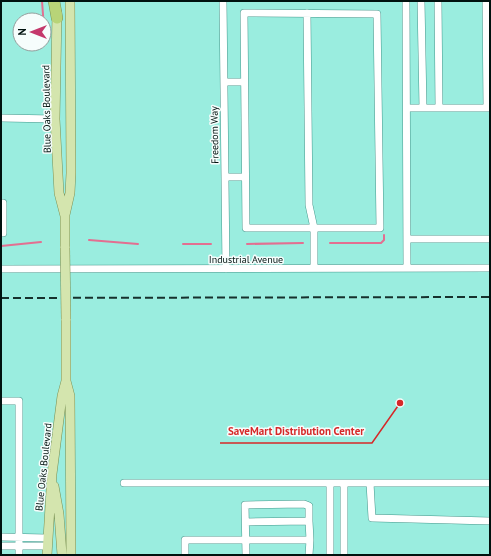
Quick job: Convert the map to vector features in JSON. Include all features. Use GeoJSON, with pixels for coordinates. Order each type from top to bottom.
{"type":"FeatureCollection","features":[{"type":"Feature","properties":{"kind":"highway"},"geometry":{"type":"LineString","coordinates":[[54,1],[57,18]]}},
{"type":"Feature","properties":{"kind":"main road","name":"Blue Oaks Boulevard"},"geometry":{"type":"LineString","coordinates":[[58,1],[56,119],[59,193],[65,216]]}},
{"type":"Feature","properties":{"kind":"main road","name":"Blue Oaks Boulevard"},"geometry":{"type":"LineString","coordinates":[[47,546],[52,474],[62,396],[66,381],[65,216],[70,193],[70,1]]}},
{"type":"Feature","properties":{"kind":"main road","name":"Blue Oaks Boulevard"},"geometry":{"type":"LineString","coordinates":[[66,381],[70,396],[71,555]]}},
{"type":"Feature","properties":{"kind":"main road"},"geometry":{"type":"LineString","coordinates":[[52,474],[60,514],[62,555]]}},
{"type":"Feature","properties":{"kind":"street","name":"Freedom Way"},"geometry":{"type":"LineString","coordinates":[[223,1],[226,269]]}},
{"type":"Feature","properties":{"kind":"street"},"geometry":{"type":"LineString","coordinates":[[406,1],[407,268]]}},
{"type":"Feature","properties":{"kind":"street"},"geometry":{"type":"LineString","coordinates":[[421,1],[423,108]]}},
{"type":"Feature","properties":{"kind":"street"},"geometry":{"type":"LineString","coordinates":[[438,1],[439,108]]}},
{"type":"Feature","properties":{"kind":"street"},"geometry":{"type":"LineString","coordinates":[[407,108],[489,108],[486,1]]}},
{"type":"Feature","properties":{"kind":"street"},"geometry":{"type":"LineString","coordinates":[[244,13],[378,14],[380,228],[246,228],[244,82],[244,13]]}},
{"type":"Feature","properties":{"kind":"street"},"geometry":{"type":"LineString","coordinates":[[307,13],[310,205],[314,228],[314,268]]}},
{"type":"Feature","properties":{"kind":"street"},"geometry":{"type":"LineString","coordinates":[[224,82],[244,82]]}},
{"type":"Feature","properties":{"kind":"street"},"geometry":{"type":"LineString","coordinates":[[1,118],[56,119]]}},
{"type":"Feature","properties":{"kind":"street"},"geometry":{"type":"LineString","coordinates":[[225,177],[245,177]]}},
{"type":"Feature","properties":{"kind":"street"},"geometry":{"type":"LineString","coordinates":[[1,203],[3,203],[3,233],[1,233]]}},
{"type":"Feature","properties":{"kind":"street"},"geometry":{"type":"LineString","coordinates":[[407,239],[490,239]]}},
{"type":"Feature","properties":{"kind":"street","name":"Industrial Avenue"},"geometry":{"type":"LineString","coordinates":[[1,269],[490,268]]}},
{"type":"Feature","properties":{"kind":"street"},"geometry":{"type":"LineString","coordinates":[[1,401],[19,401],[19,555]]}},
{"type":"Feature","properties":{"kind":"street"},"geometry":{"type":"LineString","coordinates":[[124,483],[490,483]]}},
{"type":"Feature","properties":{"kind":"street"},"geometry":{"type":"LineString","coordinates":[[330,483],[330,555]]}},
{"type":"Feature","properties":{"kind":"street"},"geometry":{"type":"LineString","coordinates":[[344,483],[346,554]]}},
{"type":"Feature","properties":{"kind":"street"},"geometry":{"type":"LineString","coordinates":[[370,483],[372,518],[490,521]]}},
{"type":"Feature","properties":{"kind":"street"},"geometry":{"type":"LineString","coordinates":[[246,555],[245,504],[304,504],[309,506],[309,555]]}},
{"type":"Feature","properties":{"kind":"street"},"geometry":{"type":"LineString","coordinates":[[246,522],[309,521]]}},
{"type":"Feature","properties":{"kind":"street"},"geometry":{"type":"LineString","coordinates":[[1,537],[19,538],[47,546]]}},
{"type":"Feature","properties":{"kind":"street"},"geometry":{"type":"LineString","coordinates":[[185,555],[185,540],[310,540]]}},
{"type":"Feature","properties":{"kind":"street"},"geometry":{"type":"LineString","coordinates":[[1,546],[47,546]]}},
{"type":"Feature","properties":{"kind":"waterway"},"geometry":{"type":"LineString","coordinates":[[42,1],[43,12]]}},
{"type":"Feature","properties":{"kind":"waterway"},"geometry":{"type":"LineString","coordinates":[[330,243],[381,243],[384,240],[384,235]]}},
{"type":"Feature","properties":{"kind":"waterway"},"geometry":{"type":"LineString","coordinates":[[89,240],[138,244]]}},
{"type":"Feature","properties":{"kind":"waterway"},"geometry":{"type":"LineString","coordinates":[[1,246],[41,242]]}},
{"type":"Feature","properties":{"kind":"waterway"},"geometry":{"type":"LineString","coordinates":[[247,244],[303,243]]}},
{"type":"Feature","properties":{"kind":"waterway"},"geometry":{"type":"LineString","coordinates":[[183,244],[211,244]]}},
{"type":"Feature","properties":{"kind":"railway"},"geometry":{"type":"LineString","coordinates":[[1,298],[490,297]]}},
{"type":"Feature","properties":{"kind":"place","name":"SaveMart Distribution Center"},"geometry":{"type":"Point","coordinates":[400,403]}}]}
